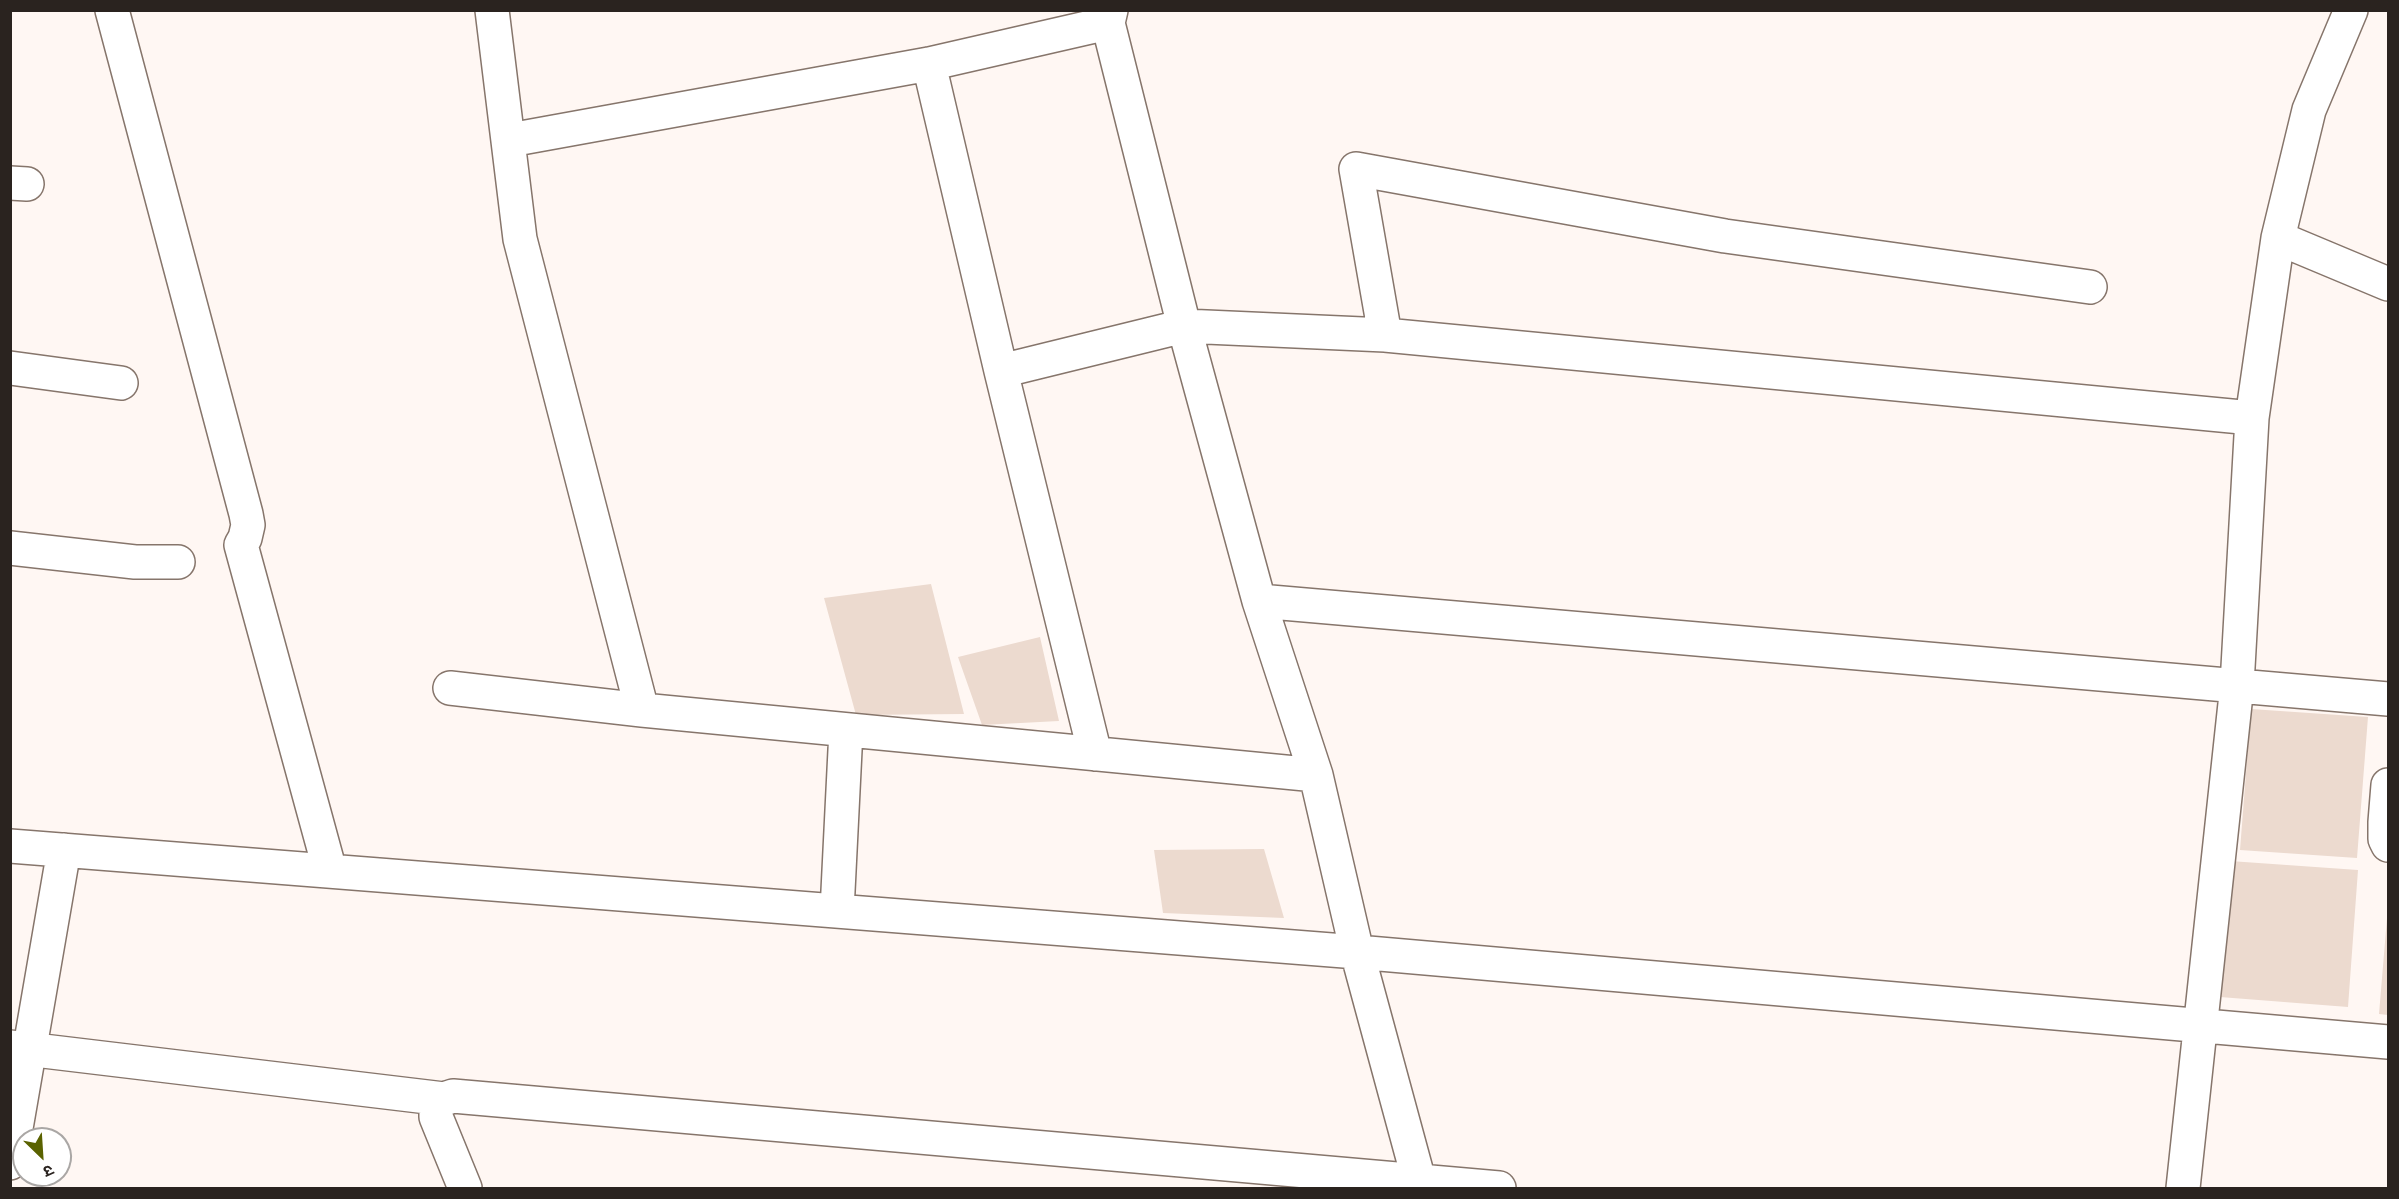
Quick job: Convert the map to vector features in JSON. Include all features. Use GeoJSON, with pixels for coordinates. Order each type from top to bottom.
{"type":"FeatureCollection","features":[{"type":"Feature","properties":{"kind":"street"},"geometry":{"type":"LineString","coordinates":[[112,10],[246,514],[248,525],[241,545],[330,871]]}},
{"type":"Feature","properties":{"kind":"street"},"geometry":{"type":"LineString","coordinates":[[492,10],[510,140],[520,239],[642,710]]}},
{"type":"Feature","properties":{"kind":"street"},"geometry":{"type":"LineString","coordinates":[[2183,1188],[2237,685],[2252,418],[2278,238],[2308,110],[2351,10]]}},
{"type":"Feature","properties":{"kind":"street"},"geometry":{"type":"LineString","coordinates":[[510,140],[929,64],[1109,17],[1184,326],[1259,601],[1316,775],[1357,952],[1420,1185]]}},
{"type":"Feature","properties":{"kind":"street"},"geometry":{"type":"LineString","coordinates":[[929,64],[1001,371],[1095,754]]}},
{"type":"Feature","properties":{"kind":"street"},"geometry":{"type":"LineString","coordinates":[[1385,335],[1356,168],[1725,236],[2090,287]]}},
{"type":"Feature","properties":{"kind":"street"},"geometry":{"type":"LineString","coordinates":[[2278,238],[2388,284]]}},
{"type":"Feature","properties":{"kind":"street"},"geometry":{"type":"LineString","coordinates":[[1001,371],[1184,326],[1385,335],[2252,418]]}},
{"type":"Feature","properties":{"kind":"street"},"geometry":{"type":"LineString","coordinates":[[10,368],[121,382]]}},
{"type":"Feature","properties":{"kind":"street"},"geometry":{"type":"LineString","coordinates":[[10,548],[135,562],[178,562]]}},
{"type":"Feature","properties":{"kind":"street"},"geometry":{"type":"LineString","coordinates":[[1259,601],[2388,699]]}},
{"type":"Feature","properties":{"kind":"street"},"geometry":{"type":"LineString","coordinates":[[450,688],[642,710],[1316,775]]}},
{"type":"Feature","properties":{"kind":"street"},"geometry":{"type":"LineString","coordinates":[[837,911],[846,730]]}},
{"type":"Feature","properties":{"kind":"street"},"geometry":{"type":"LineString","coordinates":[[2388,785],[2385,839],[2388,845]]}},
{"type":"Feature","properties":{"kind":"street"},"geometry":{"type":"LineString","coordinates":[[10,846],[1357,952],[2388,1042]]}},
{"type":"Feature","properties":{"kind":"street"},"geometry":{"type":"LineString","coordinates":[[10,1163],[20,1048],[64,850]]}},
{"type":"Feature","properties":{"kind":"street"},"geometry":{"type":"LineString","coordinates":[[20,1048],[444,1099]]}},
{"type":"Feature","properties":{"kind":"street"},"geometry":{"type":"LineString","coordinates":[[465,1188],[436,1117],[436,1106],[444,1099],[453,1096],[1420,1185],[1499,1188]]}},
{"type":"Feature","properties":{"kind":"building"},"geometry":{"type":"Polygon","coordinates":[[[931,584],[964,714],[856,715],[824,598],[931,584]]]}},
{"type":"Feature","properties":{"kind":"building"},"geometry":{"type":"Polygon","coordinates":[[[1040,637],[1059,721],[982,725],[958,657],[1040,637]]]}},
{"type":"Feature","properties":{"kind":"building"},"geometry":{"type":"Polygon","coordinates":[[[2251,709],[2368,717],[2357,858],[2240,850],[2251,709]]]}},
{"type":"Feature","properties":{"kind":"building"},"geometry":{"type":"Polygon","coordinates":[[[1264,849],[1284,918],[1163,913],[1154,850],[1264,849]]]}},
{"type":"Feature","properties":{"kind":"building"},"geometry":{"type":"Polygon","coordinates":[[[2230,861],[2358,870],[2348,1007],[2220,997],[2230,861]]]}},
{"type":"Feature","properties":{"kind":"building"},"geometry":{"type":"Polygon","coordinates":[[[2388,918],[2388,1015],[2379,1014],[2388,918]]]}}]}
